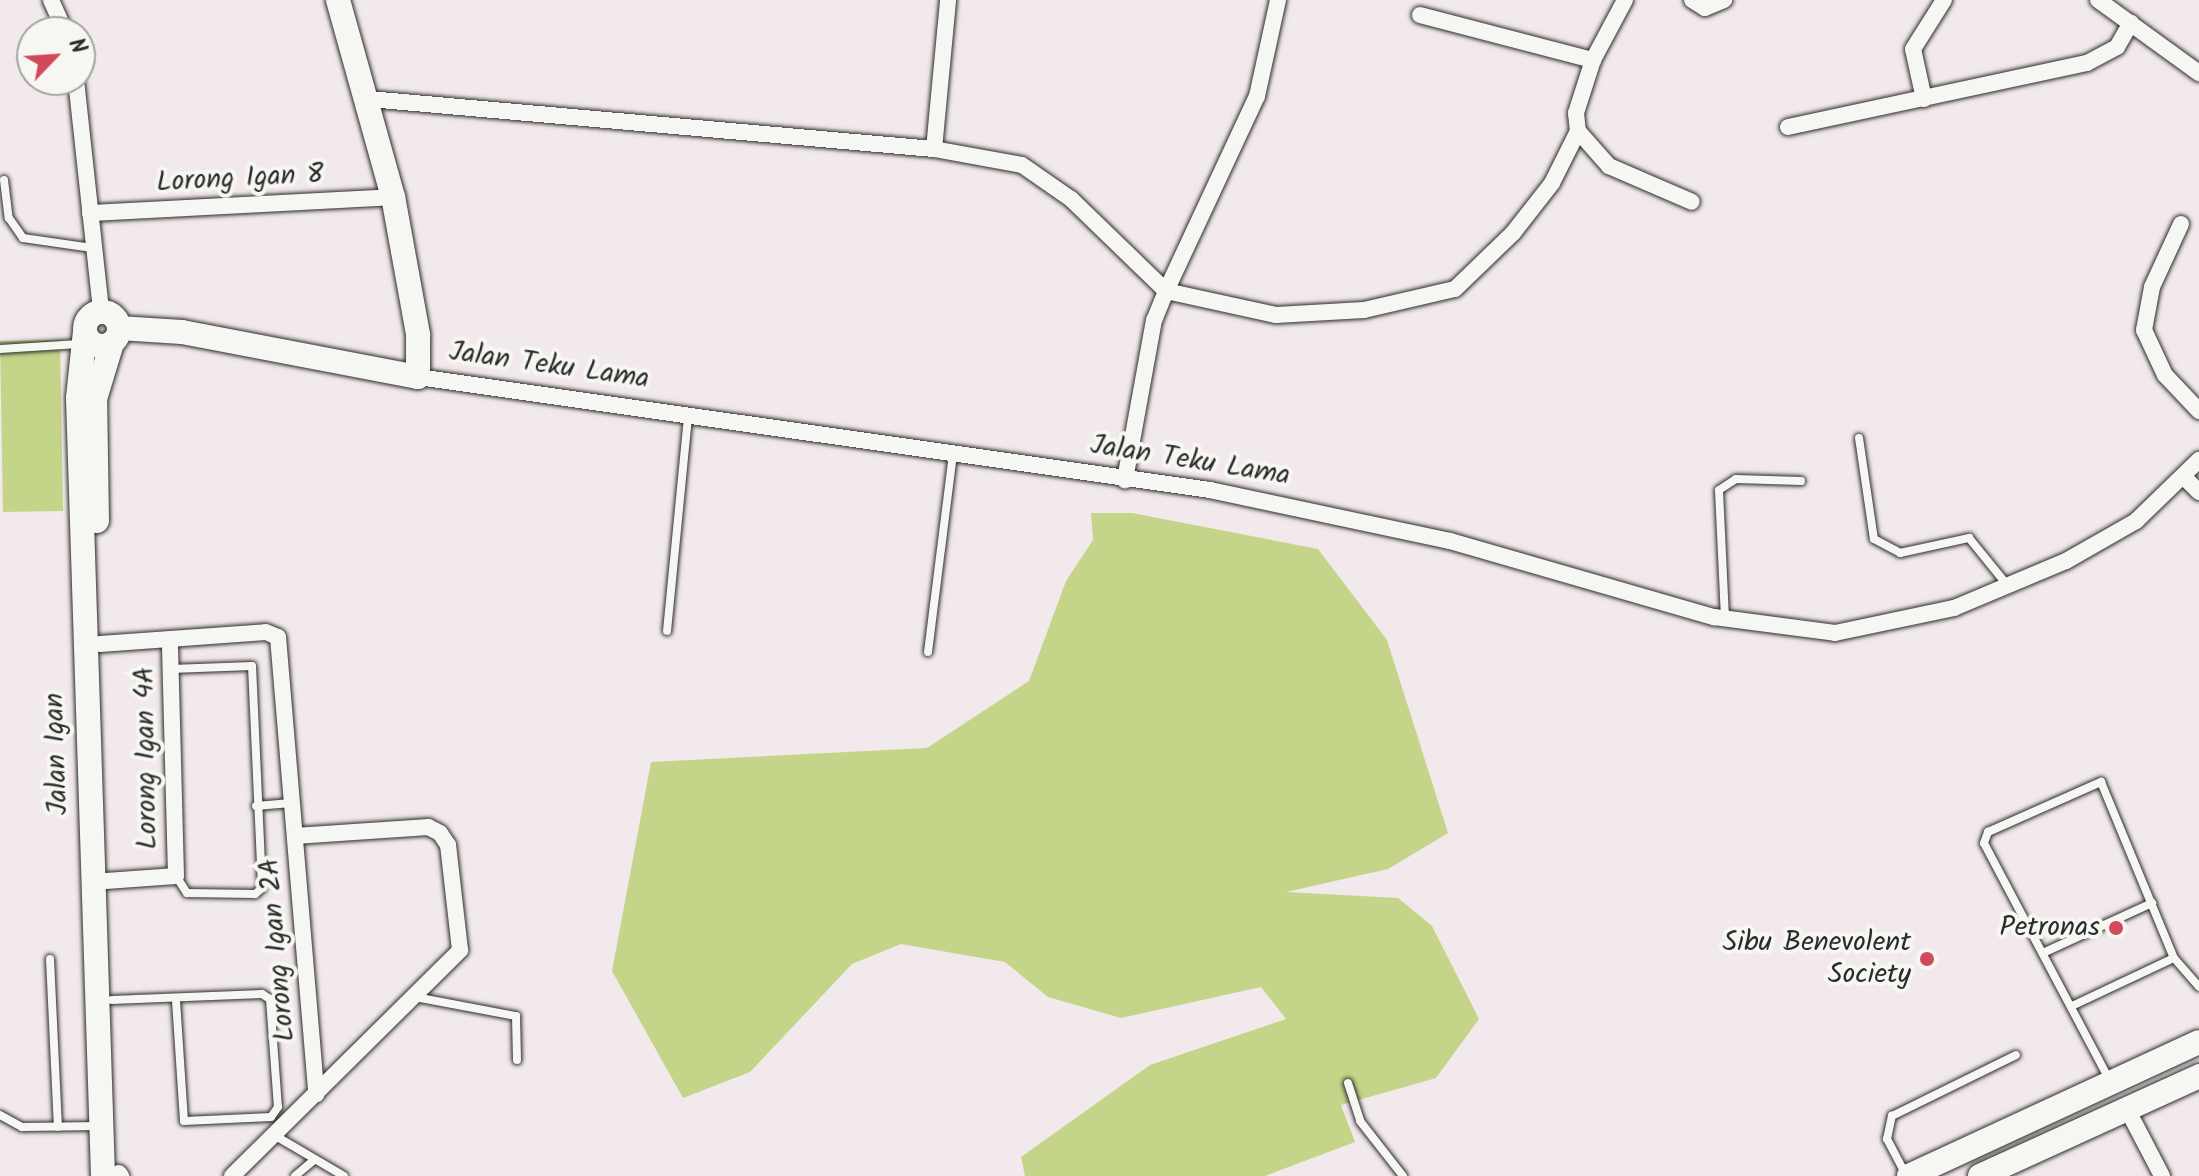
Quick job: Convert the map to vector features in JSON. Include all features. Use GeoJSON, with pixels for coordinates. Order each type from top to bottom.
{"type":"FeatureCollection","features":[{"type":"Feature","properties":{"kind":"street"},"geometry":{"type":"LineString","coordinates":[[338,0],[369,99],[393,197],[418,334],[418,377]]}},
{"type":"Feature","properties":{"kind":"street"},"geometry":{"type":"LineString","coordinates":[[934,149],[948,0]]}},
{"type":"Feature","properties":{"kind":"street"},"geometry":{"type":"LineString","coordinates":[[1125,480],[1154,320],[1257,96],[1278,0]]}},
{"type":"Feature","properties":{"kind":"street"},"geometry":{"type":"LineString","coordinates":[[369,99],[934,149],[1034,172],[1166,291],[1276,315],[1364,310],[1455,289],[1513,233],[1552,183],[1578,131],[1576,113],[1593,60],[1625,0]]}},
{"type":"Feature","properties":{"kind":"street"},"geometry":{"type":"LineString","coordinates":[[1692,0],[1705,8],[1724,0]]}},
{"type":"Feature","properties":{"kind":"street"},"geometry":{"type":"LineString","coordinates":[[1924,99],[1913,49],[1944,0]]}},
{"type":"Feature","properties":{"kind":"street"},"geometry":{"type":"LineString","coordinates":[[2098,0],[2199,73]]}},
{"type":"Feature","properties":{"kind":"street"},"geometry":{"type":"LineString","coordinates":[[1420,15],[1593,60]]}},
{"type":"Feature","properties":{"kind":"street"},"geometry":{"type":"LineString","coordinates":[[1788,127],[2102,58],[2131,23]]}},
{"type":"Feature","properties":{"kind":"street"},"geometry":{"type":"LineString","coordinates":[[78,96],[92,248],[111,327],[96,345],[84,338]]}},
{"type":"Feature","properties":{"kind":"street"},"geometry":{"type":"LineString","coordinates":[[1578,131],[1609,166],[1692,202]]}},
{"type":"Feature","properties":{"kind":"street","name":"Lorong Igan 8"},"geometry":{"type":"LineString","coordinates":[[90,213],[393,197]]}},
{"type":"Feature","properties":{"kind":"street"},"geometry":{"type":"LineString","coordinates":[[2181,224],[2152,287],[2144,330],[2165,375],[2199,411]]}},
{"type":"Feature","properties":{"kind":"street","name":"Jalan Teku Lama"},"geometry":{"type":"LineString","coordinates":[[111,327],[182,332],[418,377],[1125,480],[1450,541],[1725,618],[1835,633],[1954,608],[2008,587],[2136,521],[2185,478],[2199,460]]}},
{"type":"Feature","properties":{"kind":"street","name":"Jalan Igan"},"geometry":{"type":"LineString","coordinates":[[111,327],[95,399],[116,1175]]}},
{"type":"Feature","properties":{"kind":"street","name":"Jalan Igan"},"geometry":{"type":"LineString","coordinates":[[84,338],[78,398],[101,1126],[116,1175]]}},
{"type":"Feature","properties":{"kind":"street"},"geometry":{"type":"LineString","coordinates":[[2185,478],[2199,492]]}},
{"type":"Feature","properties":{"kind":"street","name":"Lorong Igan 2A"},"geometry":{"type":"LineString","coordinates":[[170,639],[278,637],[316,1094]]}},
{"type":"Feature","properties":{"kind":"street"},"geometry":{"type":"LineString","coordinates":[[100,644],[170,639]]}},
{"type":"Feature","properties":{"kind":"street","name":"Lorong Igan 4A"},"geometry":{"type":"LineString","coordinates":[[170,639],[176,876]]}},
{"type":"Feature","properties":{"kind":"street"},"geometry":{"type":"LineString","coordinates":[[232,1176],[460,950],[461,931],[448,845],[440,833],[428,827],[295,836]]}},
{"type":"Feature","properties":{"kind":"street"},"geometry":{"type":"LineString","coordinates":[[106,881],[176,876]]}},
{"type":"Feature","properties":{"kind":"street"},"geometry":{"type":"LineString","coordinates":[[1908,1176],[2199,1042]]}},
{"type":"Feature","properties":{"kind":"street"},"geometry":{"type":"LineString","coordinates":[[1980,1176],[2199,1076]]}},
{"type":"Feature","properties":{"kind":"street"},"geometry":{"type":"LineString","coordinates":[[2126,1107],[2162,1176]]}},
{"type":"Feature","properties":{"kind":"lane"},"geometry":{"type":"LineString","coordinates":[[4,180],[9,218],[23,238],[92,248]]}},
{"type":"Feature","properties":{"kind":"lane"},"geometry":{"type":"LineString","coordinates":[[0,349],[84,338]]}},
{"type":"Feature","properties":{"kind":"lane"},"geometry":{"type":"LineString","coordinates":[[667,631],[688,417]]}},
{"type":"Feature","properties":{"kind":"lane"},"geometry":{"type":"LineString","coordinates":[[1859,438],[1874,539],[1900,553],[1969,538],[2008,587]]}},
{"type":"Feature","properties":{"kind":"lane"},"geometry":{"type":"LineString","coordinates":[[928,652],[953,455]]}},
{"type":"Feature","properties":{"kind":"lane"},"geometry":{"type":"LineString","coordinates":[[1725,618],[1719,490],[1736,479],[1801,481]]}},
{"type":"Feature","properties":{"kind":"lane"},"geometry":{"type":"LineString","coordinates":[[171,669],[252,666],[259,891],[187,893],[176,876]]}},
{"type":"Feature","properties":{"kind":"lane"},"geometry":{"type":"LineString","coordinates":[[2110,1081],[2074,1005],[1985,838],[2096,782],[2104,786],[2174,958],[2199,987]]}},
{"type":"Feature","properties":{"kind":"lane"},"geometry":{"type":"LineString","coordinates":[[256,806],[292,803]]}},
{"type":"Feature","properties":{"kind":"lane"},"geometry":{"type":"LineString","coordinates":[[2045,952],[2152,903]]}},
{"type":"Feature","properties":{"kind":"lane"},"geometry":{"type":"LineString","coordinates":[[2074,1005],[2174,958]]}},
{"type":"Feature","properties":{"kind":"lane"},"geometry":{"type":"LineString","coordinates":[[50,959],[58,1127]]}},
{"type":"Feature","properties":{"kind":"lane"},"geometry":{"type":"LineString","coordinates":[[112,1000],[262,994],[274,1004],[278,1107],[271,1117],[184,1121],[176,999]]}},
{"type":"Feature","properties":{"kind":"lane"},"geometry":{"type":"LineString","coordinates":[[415,997],[516,1016],[517,1060]]}},
{"type":"Feature","properties":{"kind":"lane"},"geometry":{"type":"LineString","coordinates":[[1908,1176],[1887,1139],[1892,1116],[2016,1055]]}},
{"type":"Feature","properties":{"kind":"lane"},"geometry":{"type":"LineString","coordinates":[[1348,1083],[1360,1121],[1403,1176]]}},
{"type":"Feature","properties":{"kind":"lane"},"geometry":{"type":"LineString","coordinates":[[0,1115],[22,1127],[101,1126]]}},
{"type":"Feature","properties":{"kind":"lane"},"geometry":{"type":"LineString","coordinates":[[274,1135],[344,1176]]}},
{"type":"Feature","properties":{"kind":"lane"},"geometry":{"type":"LineString","coordinates":[[295,1176],[314,1160]]}},
{"type":"Feature","properties":{"kind":"green space"},"geometry":{"type":"Polygon","coordinates":[[[60,340],[63,511],[3,512],[0,341],[60,340]]]}},
{"type":"Feature","properties":{"kind":"green space"},"geometry":{"type":"Polygon","coordinates":[[[1091,513],[1132,513],[1318,549],[1387,640],[1448,833],[1388,869],[1286,892],[1398,898],[1432,926],[1479,1019],[1436,1078],[1341,1105],[1355,1142],[1265,1176],[1025,1176],[1021,1157],[1150,1065],[1286,1019],[1261,987],[1121,1018],[1048,997],[1005,962],[901,944],[852,964],[750,1072],[683,1098],[612,971],[651,762],[927,748],[1029,681],[1066,581],[1093,540],[1091,513]]]}},
{"type":"Feature","properties":{"kind":"place","name":"Petronas"},"geometry":{"type":"Point","coordinates":[2116,928]}},
{"type":"Feature","properties":{"kind":"place","name":"Sibu Benevolent Society"},"geometry":{"type":"Point","coordinates":[1927,959]}}]}
